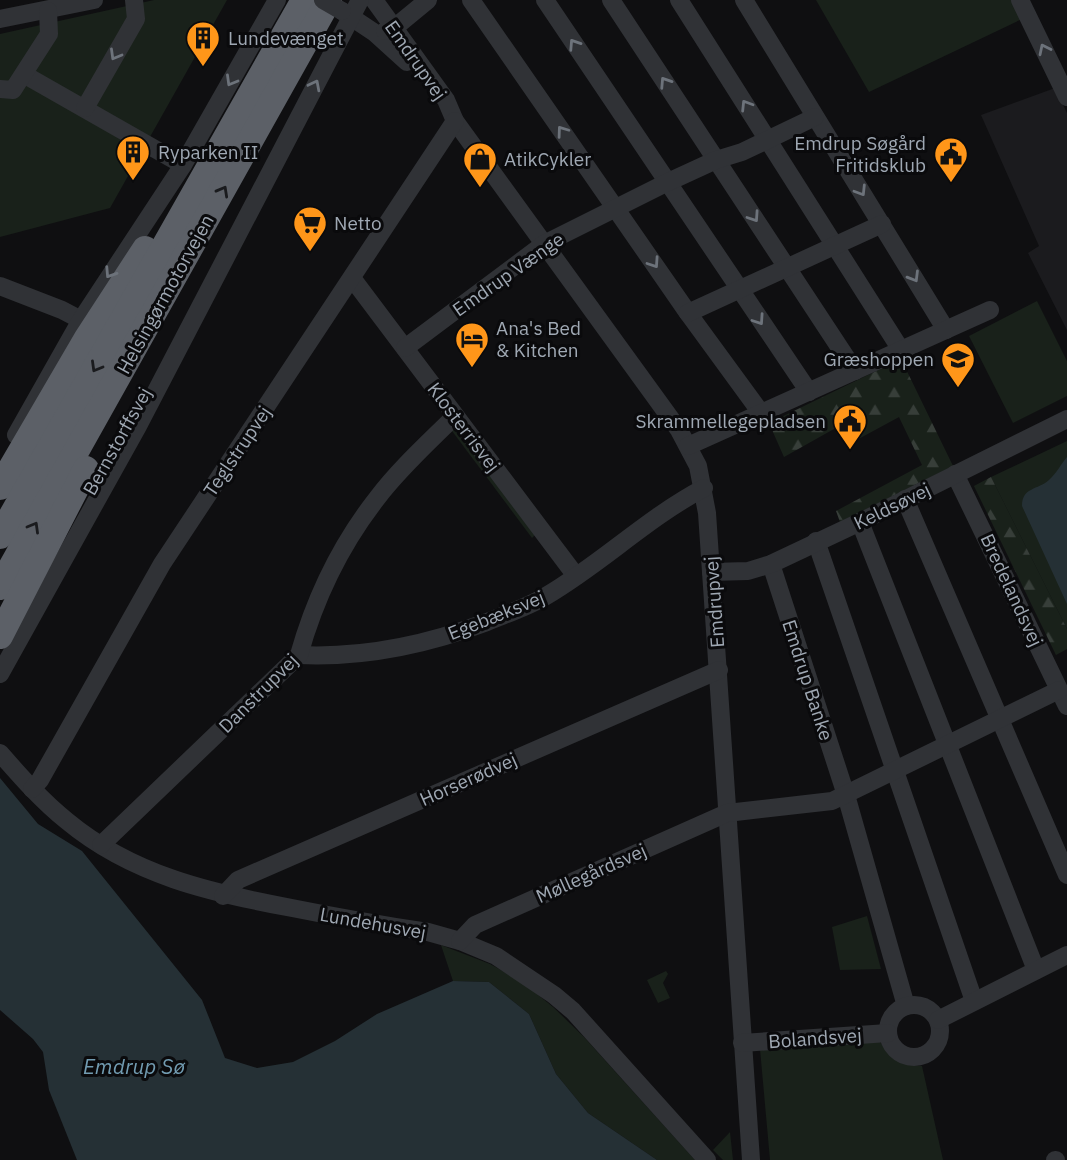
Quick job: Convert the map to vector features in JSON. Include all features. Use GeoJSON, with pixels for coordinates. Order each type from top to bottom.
{"type":"FeatureCollection","features":[{"type":"Feature","properties":{"kind":"highway","name":"Helsingørmotorvejen"},"geometry":{"type":"LineString","coordinates":[[0,536],[304,0]]}},
{"type":"Feature","properties":{"kind":"highway","name":"Helsingørmotorvejen"},"geometry":{"type":"LineString","coordinates":[[0,587],[165,294],[341,9]]}},
{"type":"Feature","properties":{"kind":"highway"},"geometry":{"type":"LineString","coordinates":[[0,487],[108,304],[152,239],[227,138]]}},
{"type":"Feature","properties":{"kind":"highway"},"geometry":{"type":"LineString","coordinates":[[0,636],[128,387],[165,294]]}},
{"type":"Feature","properties":{"kind":"street"},"geometry":{"type":"LineString","coordinates":[[0,19],[94,0]]}},
{"type":"Feature","properties":{"kind":"street"},"geometry":{"type":"LineString","coordinates":[[85,108],[136,19],[134,0]]}},
{"type":"Feature","properties":{"kind":"street"},"geometry":{"type":"LineString","coordinates":[[0,462],[81,320],[183,165],[277,0]]}},
{"type":"Feature","properties":{"kind":"street","name":"Emdrupvej"},"geometry":{"type":"LineString","coordinates":[[323,0],[375,33],[404,58],[438,107],[455,121]]}},
{"type":"Feature","properties":{"kind":"street"},"geometry":{"type":"LineString","coordinates":[[0,674],[138,426],[238,232],[341,9],[360,0]]}},
{"type":"Feature","properties":{"kind":"street","name":"Emdrupvej"},"geometry":{"type":"LineString","coordinates":[[374,0],[446,100],[455,121],[688,446],[704,488],[719,670],[741,1042],[751,1160]]}},
{"type":"Feature","properties":{"kind":"street"},"geometry":{"type":"LineString","coordinates":[[375,33],[394,28],[428,0]]}},
{"type":"Feature","properties":{"kind":"street"},"geometry":{"type":"LineString","coordinates":[[471,0],[688,313],[761,413]]}},
{"type":"Feature","properties":{"kind":"street"},"geometry":{"type":"LineString","coordinates":[[545,0],[808,392]]}},
{"type":"Feature","properties":{"kind":"street"},"geometry":{"type":"LineString","coordinates":[[611,0],[855,371]]}},
{"type":"Feature","properties":{"kind":"street"},"geometry":{"type":"LineString","coordinates":[[679,0],[901,350]]}},
{"type":"Feature","properties":{"kind":"street"},"geometry":{"type":"LineString","coordinates":[[744,0],[946,330]]}},
{"type":"Feature","properties":{"kind":"street"},"geometry":{"type":"LineString","coordinates":[[1020,0],[1067,97]]}},
{"type":"Feature","properties":{"kind":"street"},"geometry":{"type":"LineString","coordinates":[[0,89],[13,90],[25,75],[49,34],[48,10]]}},
{"type":"Feature","properties":{"kind":"street"},"geometry":{"type":"LineString","coordinates":[[25,75],[183,165]]}},
{"type":"Feature","properties":{"kind":"street","name":"Emdrup Vænge"},"geometry":{"type":"LineString","coordinates":[[405,348],[544,244],[616,206],[716,160],[742,152],[815,117]]}},
{"type":"Feature","properties":{"kind":"street","name":"Teglstrupvej"},"geometry":{"type":"LineString","coordinates":[[32,789],[40,780],[162,564],[455,121]]}},
{"type":"Feature","properties":{"kind":"street"},"geometry":{"type":"LineString","coordinates":[[688,313],[882,224]]}},
{"type":"Feature","properties":{"kind":"street","name":"Bernstorffsvej"},"geometry":{"type":"LineString","coordinates":[[0,652],[238,232]]}},
{"type":"Feature","properties":{"kind":"street","name":"Klosterrisvej"},"geometry":{"type":"LineString","coordinates":[[352,278],[576,576]]}},
{"type":"Feature","properties":{"kind":"street"},"geometry":{"type":"LineString","coordinates":[[0,286],[81,320]]}},
{"type":"Feature","properties":{"kind":"street"},"geometry":{"type":"LineString","coordinates":[[688,446],[990,310]]}},
{"type":"Feature","properties":{"kind":"street","name":"Danstrupvej"},"geometry":{"type":"LineString","coordinates":[[101,845],[299,655],[307,626],[345,544],[378,496],[455,415]]}},
{"type":"Feature","properties":{"kind":"street","name":"Keldsøvej"},"geometry":{"type":"LineString","coordinates":[[711,572],[748,571],[771,564],[1067,419]]}},
{"type":"Feature","properties":{"kind":"street","name":"Bredelandsvej"},"geometry":{"type":"LineString","coordinates":[[955,474],[1063,698]]}},
{"type":"Feature","properties":{"kind":"street","name":"Egebæksvej"},"geometry":{"type":"LineString","coordinates":[[299,655],[371,653],[460,632],[544,597],[678,502],[704,488]]}},
{"type":"Feature","properties":{"kind":"street"},"geometry":{"type":"LineString","coordinates":[[905,499],[1067,875]]}},
{"type":"Feature","properties":{"kind":"street"},"geometry":{"type":"LineString","coordinates":[[860,522],[1036,970]]}},
{"type":"Feature","properties":{"kind":"street"},"geometry":{"type":"LineString","coordinates":[[816,541],[974,1001]]}},
{"type":"Feature","properties":{"kind":"street","name":"Emdrup Banke"},"geometry":{"type":"LineString","coordinates":[[771,564],[846,795],[906,1006]]}},
{"type":"Feature","properties":{"kind":"street","name":"Horserødvej"},"geometry":{"type":"LineString","coordinates":[[223,895],[238,880],[719,670]]}},
{"type":"Feature","properties":{"kind":"street"},"geometry":{"type":"LineString","coordinates":[[727,813],[832,801],[999,718],[1063,698]]}},
{"type":"Feature","properties":{"kind":"street","name":"Lundehusvej"},"geometry":{"type":"LineString","coordinates":[[0,753],[32,789],[68,822],[101,845],[176,882],[223,895],[428,932],[460,941],[496,956],[529,976],[573,1011],[707,1160]]}},
{"type":"Feature","properties":{"kind":"street","name":"Møllegårdsvej"},"geometry":{"type":"LineString","coordinates":[[460,941],[475,925],[727,813]]}},
{"type":"Feature","properties":{"kind":"street"},"geometry":{"type":"LineString","coordinates":[[938,1020],[1067,955]]}},
{"type":"Feature","properties":{"kind":"street"},"geometry":{"type":"LineString","coordinates":[[906,1006],[925,1007],[938,1020],[939,1039],[934,1048],[918,1056],[901,1054],[895,1049],[888,1033],[892,1016],[906,1006]]}},
{"type":"Feature","properties":{"kind":"street","name":"Bolandsvej"},"geometry":{"type":"LineString","coordinates":[[741,1042],[888,1033]]}},
{"type":"Feature","properties":{"kind":"shaded area"},"geometry":{"type":"Polygon","coordinates":[[[1055,88],[1067,113],[1067,330],[1028,253],[1039,246],[981,115],[1055,88]]]}},
{"type":"Feature","properties":{"kind":"green space"},"geometry":{"type":"Polygon","coordinates":[[[154,0],[227,0],[110,208],[0,237],[0,34],[154,0]]]}},
{"type":"Feature","properties":{"kind":"green space"},"geometry":{"type":"Polygon","coordinates":[[[816,0],[1012,0],[1022,19],[869,92],[816,0]]]}},
{"type":"Feature","properties":{"kind":"green space"},"geometry":{"type":"Polygon","coordinates":[[[1037,301],[1067,361],[1067,396],[1013,423],[969,336],[1037,301]]]}},
{"type":"Feature","properties":{"kind":"green space"},"geometry":{"type":"Polygon","coordinates":[[[901,359],[953,466],[840,522],[836,511],[922,465],[899,417],[851,443],[841,425],[784,457],[769,423],[901,359]]]}},
{"type":"Feature","properties":{"kind":"green space"},"geometry":{"type":"Polygon","coordinates":[[[449,427],[454,427],[535,535],[532,538],[449,427]]]}},
{"type":"Feature","properties":{"kind":"green space"},"geometry":{"type":"Polygon","coordinates":[[[1067,441],[1067,629],[991,477],[1067,441]]]}},
{"type":"Feature","properties":{"kind":"green space"},"geometry":{"type":"Polygon","coordinates":[[[991,477],[1067,629],[1067,649],[1056,655],[974,486],[991,477]]]}},
{"type":"Feature","properties":{"kind":"green space"},"geometry":{"type":"Polygon","coordinates":[[[867,916],[881,969],[840,970],[832,927],[867,916]]]}},
{"type":"Feature","properties":{"kind":"green space"},"geometry":{"type":"Polygon","coordinates":[[[441,945],[490,964],[521,981],[553,1007],[584,1037],[695,1160],[657,1160],[588,1113],[556,1074],[529,1014],[489,982],[453,981],[441,945]]]}},
{"type":"Feature","properties":{"kind":"green space"},"geometry":{"type":"Polygon","coordinates":[[[666,971],[668,974],[663,983],[670,998],[658,1003],[647,980],[666,971]]]}},
{"type":"Feature","properties":{"kind":"green space"},"geometry":{"type":"Polygon","coordinates":[[[880,1042],[898,1060],[922,1066],[943,1160],[770,1160],[760,1049],[880,1042]]]}},
{"type":"Feature","properties":{"kind":"green space"},"geometry":{"type":"Polygon","coordinates":[[[730,1132],[733,1160],[723,1160],[713,1150],[730,1132]]]}},
{"type":"Feature","properties":{"kind":"water"},"geometry":{"type":"Polygon","coordinates":[[[1067,457],[1067,604],[1022,506],[1025,495],[1049,480],[1067,457]]]}},
{"type":"Feature","properties":{"kind":"water","name":"Emdrup Sø"},"geometry":{"type":"Polygon","coordinates":[[[0,778],[38,824],[82,851],[202,1000],[225,1058],[257,1068],[293,1062],[335,1041],[377,1014],[453,981],[489,982],[529,1014],[556,1074],[588,1113],[657,1160],[77,1160],[49,1090],[43,1052],[33,1039],[0,1010],[0,778]]]}},
{"type":"Feature","properties":{"kind":"place","name":"Lundevænget"},"geometry":{"type":"Point","coordinates":[203,68]}},
{"type":"Feature","properties":{"kind":"place","name":"Ryparken II"},"geometry":{"type":"Point","coordinates":[133,182]}},
{"type":"Feature","properties":{"kind":"place","name":"Emdrup Søgård Fritidsklub"},"geometry":{"type":"Point","coordinates":[951,184]}},
{"type":"Feature","properties":{"kind":"place","name":"AtikCykler"},"geometry":{"type":"Point","coordinates":[480,189]}},
{"type":"Feature","properties":{"kind":"place","name":"Netto"},"geometry":{"type":"Point","coordinates":[310,253]}},
{"type":"Feature","properties":{"kind":"place","name":"Ana's Bed & Kitchen"},"geometry":{"type":"Point","coordinates":[472,369]}},
{"type":"Feature","properties":{"kind":"place","name":"Græshoppen"},"geometry":{"type":"Point","coordinates":[958,389]}},
{"type":"Feature","properties":{"kind":"place","name":"Skrammellegepladsen"},"geometry":{"type":"Point","coordinates":[850,451]}}]}
